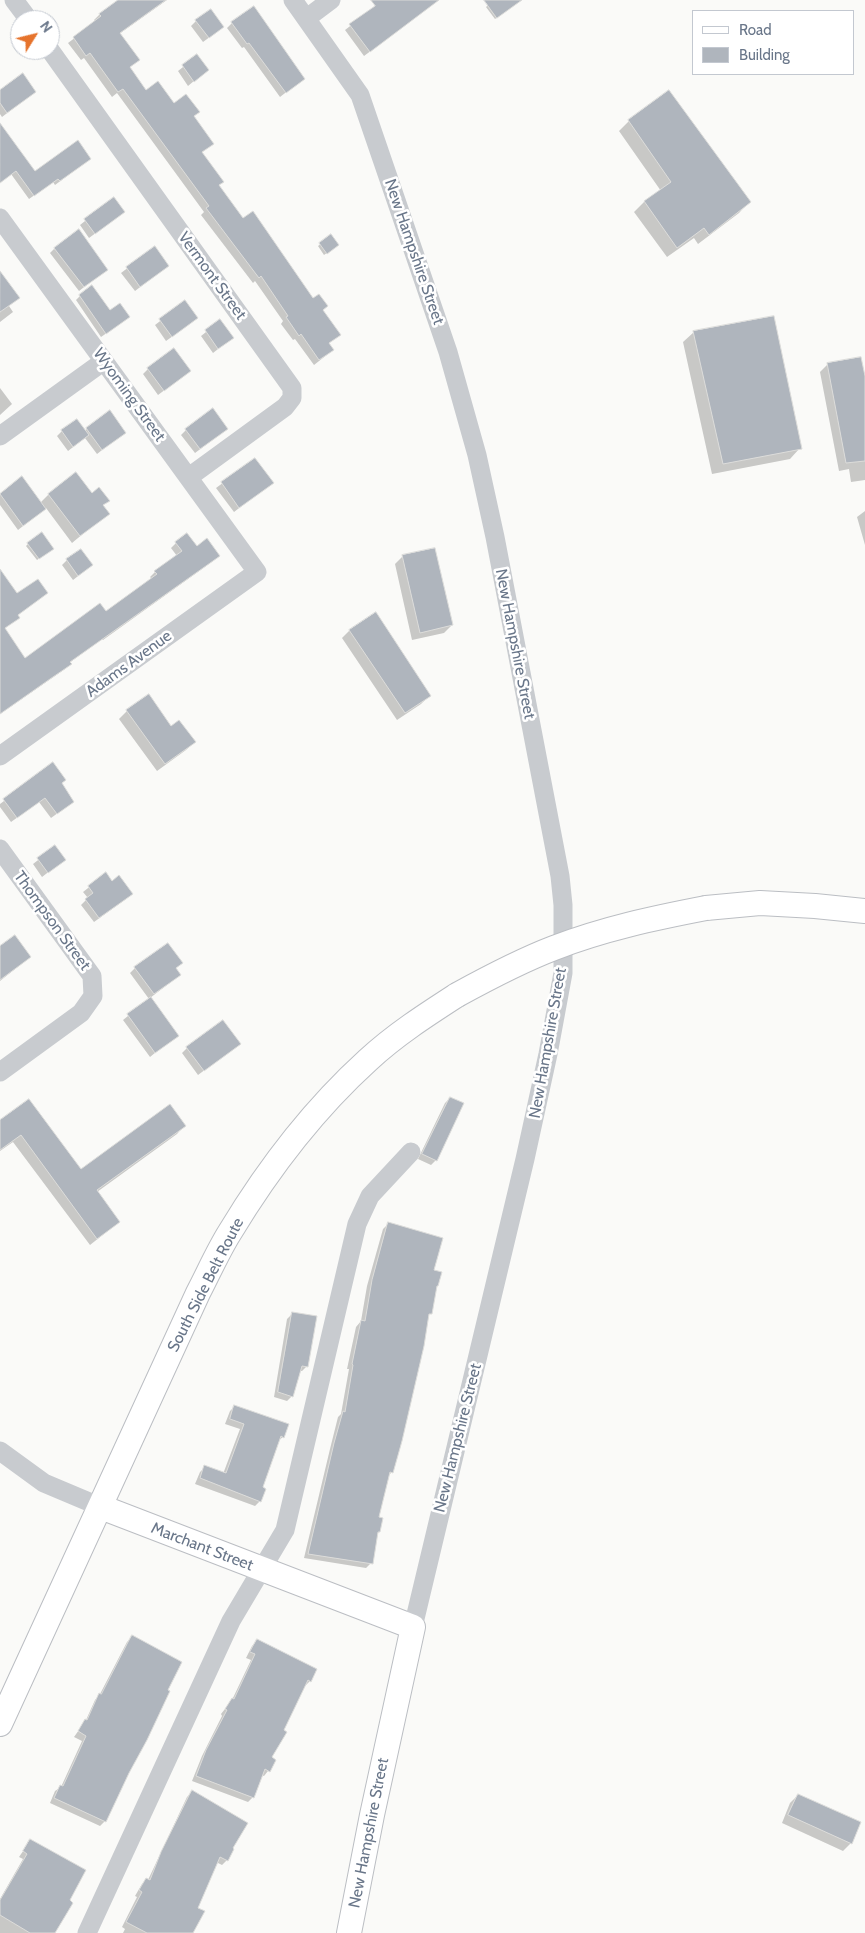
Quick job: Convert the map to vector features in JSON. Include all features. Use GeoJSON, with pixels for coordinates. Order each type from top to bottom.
{"type":"FeatureCollection","features":[{"type":"Feature","properties":{"kind":"main road","name":"South Side Belt Route"},"geometry":{"type":"LineString","coordinates":[[0,1724],[198,1293],[230,1232],[271,1168],[326,1101],[368,1059],[413,1023],[457,995],[503,970],[602,931],[653,918],[706,908],[760,903],[816,906],[865,912]]}},
{"type":"Feature","properties":{"kind":"main road","name":"Marchant Street"},"geometry":{"type":"LineString","coordinates":[[101,1507],[412,1627]]}},
{"type":"Feature","properties":{"kind":"main road","name":"New Hampshire Street"},"geometry":{"type":"LineString","coordinates":[[349,1933],[412,1627]]}},
{"type":"Feature","properties":{"kind":"street","name":"New Hampshire Street"},"geometry":{"type":"LineString","coordinates":[[293,0],[360,95],[448,352],[477,455],[495,537],[564,905],[563,973],[548,1054],[412,1627]]}},
{"type":"Feature","properties":{"kind":"street"},"geometry":{"type":"LineString","coordinates":[[307,18],[331,0]]}},
{"type":"Feature","properties":{"kind":"street","name":"Vermont Street"},"geometry":{"type":"LineString","coordinates":[[57,60],[292,388],[292,398],[286,407],[189,477]]}},
{"type":"Feature","properties":{"kind":"street","name":"Wyoming Street"},"geometry":{"type":"LineString","coordinates":[[0,218],[257,572]]}},
{"type":"Feature","properties":{"kind":"street"},"geometry":{"type":"LineString","coordinates":[[0,436],[104,362]]}},
{"type":"Feature","properties":{"kind":"street","name":"Adams Avenue"},"geometry":{"type":"LineString","coordinates":[[0,756],[257,572]]}},
{"type":"Feature","properties":{"kind":"street","name":"Thompson Street"},"geometry":{"type":"LineString","coordinates":[[0,849],[92,976],[93,996],[81,1013],[0,1072]]}},
{"type":"Feature","properties":{"kind":"street"},"geometry":{"type":"LineString","coordinates":[[87,1933],[230,1621],[285,1530],[357,1224],[370,1196],[411,1152]]}},
{"type":"Feature","properties":{"kind":"street","name":"Marchant Street"},"geometry":{"type":"LineString","coordinates":[[0,1450],[44,1483],[101,1507]]}},
{"type":"Feature","properties":{"kind":"building"},"geometry":{"type":"Polygon","coordinates":[[[118,0],[166,0],[120,33],[140,60],[130,67],[146,90],[158,81],[174,103],[186,94],[200,112],[194,116],[214,144],[202,152],[224,182],[219,185],[243,218],[253,211],[313,298],[319,294],[328,306],[323,310],[341,335],[329,343],[334,350],[319,360],[301,334],[299,336],[261,276],[259,278],[206,208],[209,206],[123,89],[118,92],[90,53],[86,56],[73,37],[101,16],[99,14],[118,0]]]}},
{"type":"Feature","properties":{"kind":"building"},"geometry":{"type":"Polygon","coordinates":[[[371,0],[439,0],[370,52],[349,24],[375,6],[371,0]]]}},
{"type":"Feature","properties":{"kind":"building"},"geometry":{"type":"Polygon","coordinates":[[[484,0],[522,0],[497,18],[484,0]]]}},
{"type":"Feature","properties":{"kind":"building"},"geometry":{"type":"Polygon","coordinates":[[[254,6],[305,79],[286,93],[231,22],[254,6]]]}},
{"type":"Feature","properties":{"kind":"building"},"geometry":{"type":"Polygon","coordinates":[[[211,9],[224,27],[209,38],[195,20],[211,9]]]}},
{"type":"Feature","properties":{"kind":"building"},"geometry":{"type":"Polygon","coordinates":[[[197,54],[209,70],[194,82],[182,65],[197,54]]]}},
{"type":"Feature","properties":{"kind":"building"},"geometry":{"type":"Polygon","coordinates":[[[23,73],[36,92],[7,113],[0,103],[0,90],[23,73]]]}},
{"type":"Feature","properties":{"kind":"building"},"geometry":{"type":"Polygon","coordinates":[[[669,90],[751,202],[709,235],[704,228],[677,248],[644,201],[671,182],[628,120],[669,90]]]}},
{"type":"Feature","properties":{"kind":"building"},"geometry":{"type":"Polygon","coordinates":[[[0,123],[35,171],[78,140],[91,159],[60,181],[58,179],[34,196],[16,171],[0,183],[0,123]]]}},
{"type":"Feature","properties":{"kind":"building"},"geometry":{"type":"Polygon","coordinates":[[[114,197],[125,212],[95,234],[84,219],[114,197]]]}},
{"type":"Feature","properties":{"kind":"building"},"geometry":{"type":"Polygon","coordinates":[[[79,229],[108,270],[84,287],[54,248],[79,229]]]}},
{"type":"Feature","properties":{"kind":"building"},"geometry":{"type":"Polygon","coordinates":[[[331,234],[339,245],[327,254],[319,243],[331,234]]]}},
{"type":"Feature","properties":{"kind":"building"},"geometry":{"type":"Polygon","coordinates":[[[155,246],[169,266],[140,287],[126,267],[155,246]]]}},
{"type":"Feature","properties":{"kind":"building"},"geometry":{"type":"Polygon","coordinates":[[[0,271],[20,298],[0,312],[0,271]]]}},
{"type":"Feature","properties":{"kind":"building"},"geometry":{"type":"Polygon","coordinates":[[[92,285],[110,310],[120,303],[130,317],[106,334],[79,295],[92,285]]]}},
{"type":"Feature","properties":{"kind":"building"},"geometry":{"type":"Polygon","coordinates":[[[185,300],[198,318],[172,337],[159,319],[185,300]]]}},
{"type":"Feature","properties":{"kind":"building"},"geometry":{"type":"Polygon","coordinates":[[[774,316],[802,449],[723,464],[693,331],[774,316]]]}},
{"type":"Feature","properties":{"kind":"building"},"geometry":{"type":"Polygon","coordinates":[[[220,319],[234,338],[218,349],[205,330],[220,319]]]}},
{"type":"Feature","properties":{"kind":"building"},"geometry":{"type":"Polygon","coordinates":[[[174,348],[191,371],[164,391],[147,368],[174,348]]]}},
{"type":"Feature","properties":{"kind":"building"},"geometry":{"type":"Polygon","coordinates":[[[861,357],[865,376],[865,461],[846,463],[827,363],[861,357]]]}},
{"type":"Feature","properties":{"kind":"building"},"geometry":{"type":"Polygon","coordinates":[[[213,408],[228,429],[200,449],[185,429],[213,408]]]}},
{"type":"Feature","properties":{"kind":"building"},"geometry":{"type":"Polygon","coordinates":[[[110,410],[126,433],[102,450],[86,428],[110,410]]]}},
{"type":"Feature","properties":{"kind":"building"},"geometry":{"type":"Polygon","coordinates":[[[77,419],[89,435],[73,447],[61,430],[77,419]]]}},
{"type":"Feature","properties":{"kind":"building"},"geometry":{"type":"Polygon","coordinates":[[[255,458],[274,483],[239,508],[221,482],[255,458]]]}},
{"type":"Feature","properties":{"kind":"building"},"geometry":{"type":"Polygon","coordinates":[[[76,472],[92,493],[99,487],[110,501],[103,505],[110,514],[80,536],[48,494],[76,472]]]}},
{"type":"Feature","properties":{"kind":"building"},"geometry":{"type":"Polygon","coordinates":[[[22,476],[46,509],[23,526],[0,494],[22,476]]]}},
{"type":"Feature","properties":{"kind":"building"},"geometry":{"type":"Polygon","coordinates":[[[42,532],[54,549],[39,559],[27,543],[42,532]]]}},
{"type":"Feature","properties":{"kind":"building"},"geometry":{"type":"Polygon","coordinates":[[[187,533],[197,546],[207,538],[220,556],[0,714],[0,569],[17,593],[38,579],[48,593],[18,615],[20,618],[5,628],[25,658],[100,603],[106,611],[157,574],[154,571],[182,551],[175,542],[187,533]]]}},
{"type":"Feature","properties":{"kind":"building"},"geometry":{"type":"Polygon","coordinates":[[[435,548],[453,625],[420,633],[402,555],[435,548]]]}},
{"type":"Feature","properties":{"kind":"building"},"geometry":{"type":"Polygon","coordinates":[[[81,549],[93,565],[78,576],[66,559],[81,549]]]}},
{"type":"Feature","properties":{"kind":"building"},"geometry":{"type":"Polygon","coordinates":[[[376,612],[431,696],[405,713],[349,630],[376,612]]]}},
{"type":"Feature","properties":{"kind":"building"},"geometry":{"type":"Polygon","coordinates":[[[149,694],[171,726],[179,720],[196,742],[165,764],[126,710],[149,694]]]}},
{"type":"Feature","properties":{"kind":"building"},"geometry":{"type":"Polygon","coordinates":[[[53,762],[66,780],[62,783],[74,802],[57,814],[45,798],[17,818],[3,799],[53,762]]]}},
{"type":"Feature","properties":{"kind":"building"},"geometry":{"type":"Polygon","coordinates":[[[55,845],[66,860],[48,873],[37,858],[55,845]]]}},
{"type":"Feature","properties":{"kind":"building"},"geometry":{"type":"Polygon","coordinates":[[[106,872],[112,881],[119,875],[133,894],[99,918],[85,899],[93,893],[88,886],[106,872]]]}},
{"type":"Feature","properties":{"kind":"building"},"geometry":{"type":"Polygon","coordinates":[[[15,935],[31,957],[0,980],[0,946],[15,935]]]}},
{"type":"Feature","properties":{"kind":"building"},"geometry":{"type":"Polygon","coordinates":[[[168,943],[183,963],[176,968],[181,975],[154,994],[134,967],[168,943]]]}},
{"type":"Feature","properties":{"kind":"building"},"geometry":{"type":"Polygon","coordinates":[[[151,997],[179,1036],[155,1053],[127,1014],[151,997]]]}},
{"type":"Feature","properties":{"kind":"building"},"geometry":{"type":"Polygon","coordinates":[[[223,1020],[241,1044],[204,1071],[186,1047],[223,1020]]]}},
{"type":"Feature","properties":{"kind":"building"},"geometry":{"type":"Polygon","coordinates":[[[450,1097],[464,1103],[437,1161],[422,1154],[450,1097]]]}},
{"type":"Feature","properties":{"kind":"building"},"geometry":{"type":"Polygon","coordinates":[[[29,1099],[81,1169],[170,1104],[186,1126],[97,1190],[120,1222],[97,1239],[21,1135],[0,1150],[0,1120],[29,1099]]]}},
{"type":"Feature","properties":{"kind":"building"},"geometry":{"type":"Polygon","coordinates":[[[388,1222],[443,1238],[434,1270],[442,1272],[437,1286],[432,1314],[429,1314],[424,1346],[402,1441],[393,1473],[390,1472],[379,1517],[383,1518],[380,1532],[378,1532],[373,1564],[308,1554],[334,1443],[343,1411],[345,1412],[361,1320],[365,1321],[372,1280],[388,1222]]]}},
{"type":"Feature","properties":{"kind":"building"},"geometry":{"type":"Polygon","coordinates":[[[292,1312],[317,1316],[308,1367],[302,1366],[293,1397],[278,1392],[292,1312]]]}},
{"type":"Feature","properties":{"kind":"building"},"geometry":{"type":"Polygon","coordinates":[[[234,1405],[289,1424],[284,1438],[281,1436],[263,1487],[266,1489],[261,1502],[200,1478],[204,1465],[226,1473],[244,1424],[230,1419],[234,1405]]]}},
{"type":"Feature","properties":{"kind":"building"},"geometry":{"type":"Polygon","coordinates":[[[132,1635],[182,1662],[147,1740],[106,1822],[54,1798],[60,1785],[63,1786],[86,1736],[78,1731],[85,1719],[87,1720],[99,1693],[101,1694],[132,1635]]]}},
{"type":"Feature","properties":{"kind":"building"},"geometry":{"type":"Polygon","coordinates":[[[257,1639],[317,1669],[311,1682],[308,1680],[284,1730],[287,1732],[272,1757],[276,1760],[270,1772],[265,1769],[254,1798],[196,1776],[206,1750],[227,1710],[225,1709],[232,1698],[234,1699],[255,1654],[250,1652],[257,1639]]]}},
{"type":"Feature","properties":{"kind":"building"},"geometry":{"type":"Polygon","coordinates":[[[192,1790],[248,1823],[233,1848],[228,1861],[220,1857],[198,1908],[205,1911],[193,1933],[147,1933],[126,1922],[142,1892],[139,1890],[146,1878],[150,1880],[161,1852],[192,1790]]]}},
{"type":"Feature","properties":{"kind":"building"},"geometry":{"type":"Polygon","coordinates":[[[798,1794],[861,1822],[852,1844],[788,1815],[798,1794]]]}},
{"type":"Feature","properties":{"kind":"building"},"geometry":{"type":"Polygon","coordinates":[[[30,1839],[86,1870],[70,1900],[73,1903],[55,1933],[30,1933],[0,1915],[0,1900],[27,1854],[23,1851],[30,1839]]]}}]}
